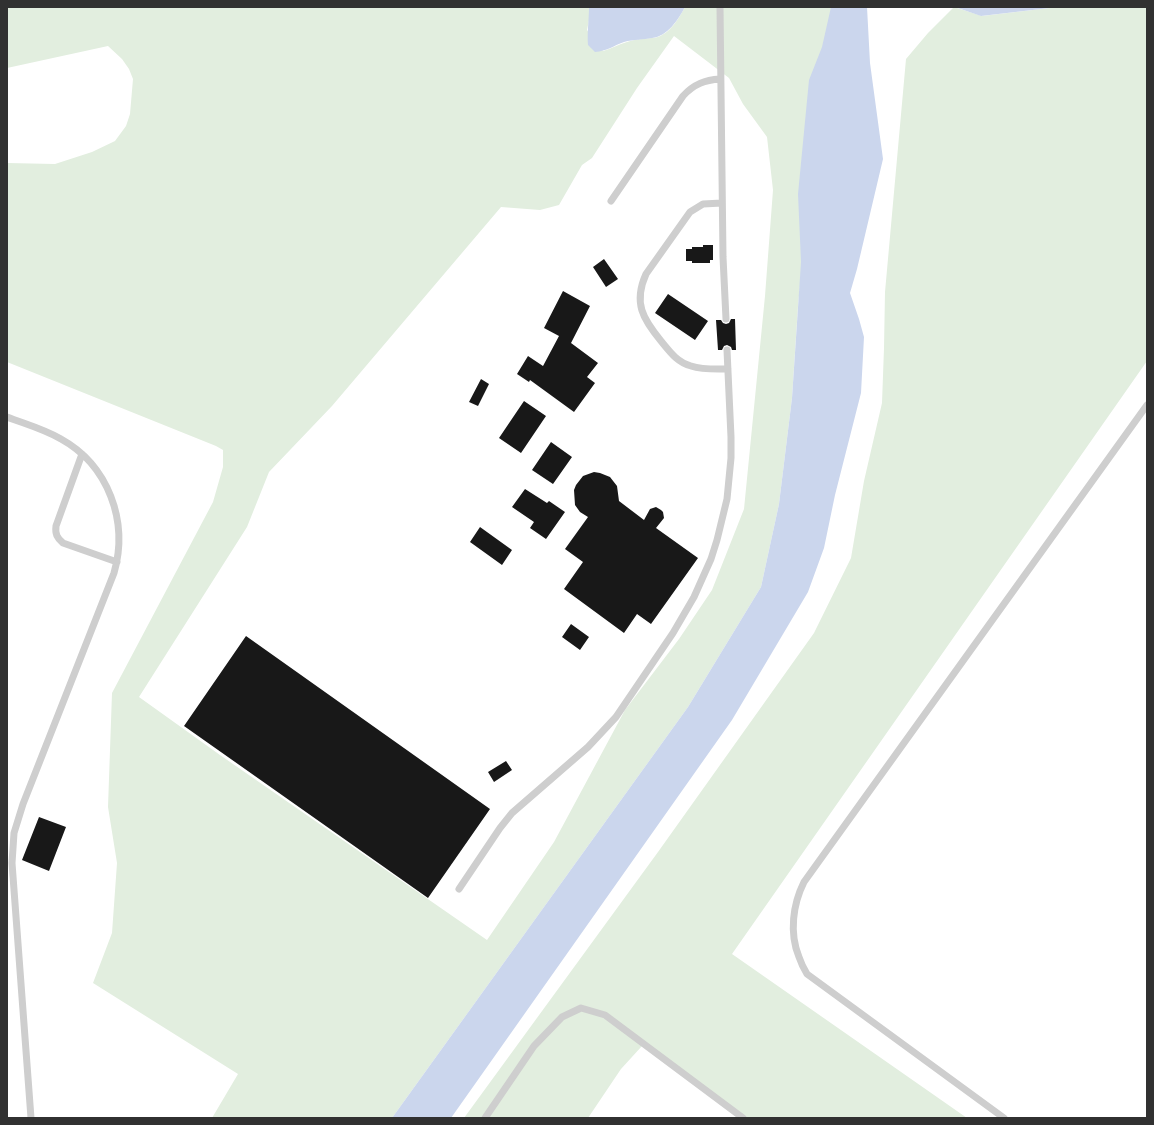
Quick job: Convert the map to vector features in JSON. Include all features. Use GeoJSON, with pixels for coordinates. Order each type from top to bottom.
{"type":"FeatureCollection","features":[{"type":"Feature","properties":{"kind":"lane"},"geometry":{"type":"LineString","coordinates":[[720,7],[722,203],[726,320]]}},
{"type":"Feature","properties":{"kind":"lane"},"geometry":{"type":"LineString","coordinates":[[611,201],[689,89],[701,82],[720,79]]}},
{"type":"Feature","properties":{"kind":"lane"},"geometry":{"type":"LineString","coordinates":[[722,203],[703,204],[690,212],[646,274],[640,298],[644,317],[648,325],[673,356],[701,369],[728,369]]}},
{"type":"Feature","properties":{"kind":"lane"},"geometry":{"type":"LineString","coordinates":[[459,890],[500,828],[512,813],[588,747],[616,717],[673,633],[694,597],[713,553],[723,520],[727,499],[731,437],[727,350]]}},
{"type":"Feature","properties":{"kind":"lane"},"geometry":{"type":"LineString","coordinates":[[1004,1118],[807,974],[798,957],[794,938],[794,908],[798,894],[804,882],[1147,405]]}},
{"type":"Feature","properties":{"kind":"lane"},"geometry":{"type":"LineString","coordinates":[[7,417],[53,435],[68,443],[94,466],[104,480],[114,504],[119,530],[119,547],[114,573],[23,804],[14,833],[12,862],[31,1118]]}},
{"type":"Feature","properties":{"kind":"lane"},"geometry":{"type":"LineString","coordinates":[[82,454],[55,531],[57,536],[63,542],[117,562]]}},
{"type":"Feature","properties":{"kind":"lane"},"geometry":{"type":"LineString","coordinates":[[485,1118],[534,1046],[562,1017],[581,1008],[605,1015],[743,1118]]}},
{"type":"Feature","properties":{"kind":"green space"},"geometry":{"type":"Polygon","coordinates":[[[7,7],[589,7],[587,30],[603,51],[630,41],[663,35],[676,22],[685,7],[832,7],[811,165],[798,306],[792,398],[779,504],[761,587],[688,707],[392,1118],[212,1118],[238,1074],[93,983],[112,933],[117,863],[108,807],[112,693],[213,502],[223,467],[223,450],[7,362],[7,163],[55,164],[92,152],[115,141],[126,126],[130,114],[133,79],[129,69],[122,59],[108,46],[7,68],[7,7]],[[674,36],[637,88],[592,158],[582,165],[559,205],[540,210],[501,207],[332,406],[269,472],[247,527],[139,697],[487,940],[554,842],[625,710],[679,639],[712,590],[744,509],[765,296],[773,190],[767,137],[743,104],[729,78],[674,36]]]}},
{"type":"Feature","properties":{"kind":"green space"},"geometry":{"type":"Polygon","coordinates":[[[954,7],[982,16],[1058,7],[1147,7],[1147,361],[732,954],[967,1118],[743,1118],[642,1046],[621,1069],[588,1118],[464,1118],[658,852],[814,633],[851,558],[864,481],[882,403],[885,292],[906,59],[928,33],[954,7]]]}},
{"type":"Feature","properties":{"kind":"water"},"geometry":{"type":"Polygon","coordinates":[[[589,7],[685,7],[672,27],[658,37],[631,40],[595,52],[588,45],[589,7]]]}},
{"type":"Feature","properties":{"kind":"water"},"geometry":{"type":"Polygon","coordinates":[[[831,7],[867,7],[870,63],[883,159],[850,293],[864,337],[861,393],[835,495],[824,548],[808,592],[732,720],[451,1118],[392,1118],[688,707],[761,587],[779,504],[792,398],[801,262],[798,194],[809,80],[822,47],[831,7]]]}},
{"type":"Feature","properties":{"kind":"water"},"geometry":{"type":"Polygon","coordinates":[[[955,7],[1058,7],[981,16],[955,7]]]}},
{"type":"Feature","properties":{"kind":"building"},"geometry":{"type":"Polygon","coordinates":[[[703,245],[713,245],[713,260],[710,260],[710,263],[692,263],[692,261],[686,261],[686,249],[692,249],[692,247],[703,247],[703,245]]]}},
{"type":"Feature","properties":{"kind":"building"},"geometry":{"type":"Polygon","coordinates":[[[604,259],[618,279],[606,287],[593,267],[604,259]]]}},
{"type":"Feature","properties":{"kind":"building"},"geometry":{"type":"Polygon","coordinates":[[[563,291],[590,306],[571,343],[598,363],[587,377],[595,383],[574,412],[530,380],[529,382],[517,374],[528,356],[543,366],[559,336],[544,328],[563,291]]]}},
{"type":"Feature","properties":{"kind":"building"},"geometry":{"type":"Polygon","coordinates":[[[668,294],[708,321],[695,340],[655,313],[668,294]]]}},
{"type":"Feature","properties":{"kind":"building"},"geometry":{"type":"Polygon","coordinates":[[[731,319],[735,319],[736,350],[732,350],[731,347],[727,345],[724,346],[722,350],[718,350],[716,320],[721,320],[726,324],[729,323],[731,319]]]}},
{"type":"Feature","properties":{"kind":"building"},"geometry":{"type":"Polygon","coordinates":[[[481,379],[489,384],[478,406],[469,402],[481,379]]]}},
{"type":"Feature","properties":{"kind":"building"},"geometry":{"type":"Polygon","coordinates":[[[524,401],[546,416],[521,453],[499,438],[524,401]]]}},
{"type":"Feature","properties":{"kind":"building"},"geometry":{"type":"Polygon","coordinates":[[[551,442],[572,457],[553,484],[532,470],[551,442]]]}},
{"type":"Feature","properties":{"kind":"building"},"geometry":{"type":"Polygon","coordinates":[[[594,472],[610,477],[617,486],[619,501],[644,520],[650,509],[656,507],[661,510],[664,518],[656,528],[698,558],[651,624],[637,614],[624,633],[564,589],[583,562],[565,549],[588,517],[580,512],[575,505],[574,490],[583,476],[594,472]]]}},
{"type":"Feature","properties":{"kind":"building"},"geometry":{"type":"Polygon","coordinates":[[[525,489],[547,503],[549,501],[565,512],[546,539],[530,528],[534,522],[512,507],[525,489]]]}},
{"type":"Feature","properties":{"kind":"building"},"geometry":{"type":"Polygon","coordinates":[[[480,527],[512,550],[502,565],[470,542],[480,527]]]}},
{"type":"Feature","properties":{"kind":"building"},"geometry":{"type":"Polygon","coordinates":[[[571,624],[589,637],[580,650],[562,637],[571,624]]]}},
{"type":"Feature","properties":{"kind":"building"},"geometry":{"type":"Polygon","coordinates":[[[246,636],[490,809],[428,898],[184,726],[246,636]]]}},
{"type":"Feature","properties":{"kind":"building"},"geometry":{"type":"Polygon","coordinates":[[[506,761],[512,770],[494,782],[488,772],[506,761]]]}},
{"type":"Feature","properties":{"kind":"building"},"geometry":{"type":"Polygon","coordinates":[[[39,817],[66,827],[49,871],[22,860],[39,817]]]}}]}
